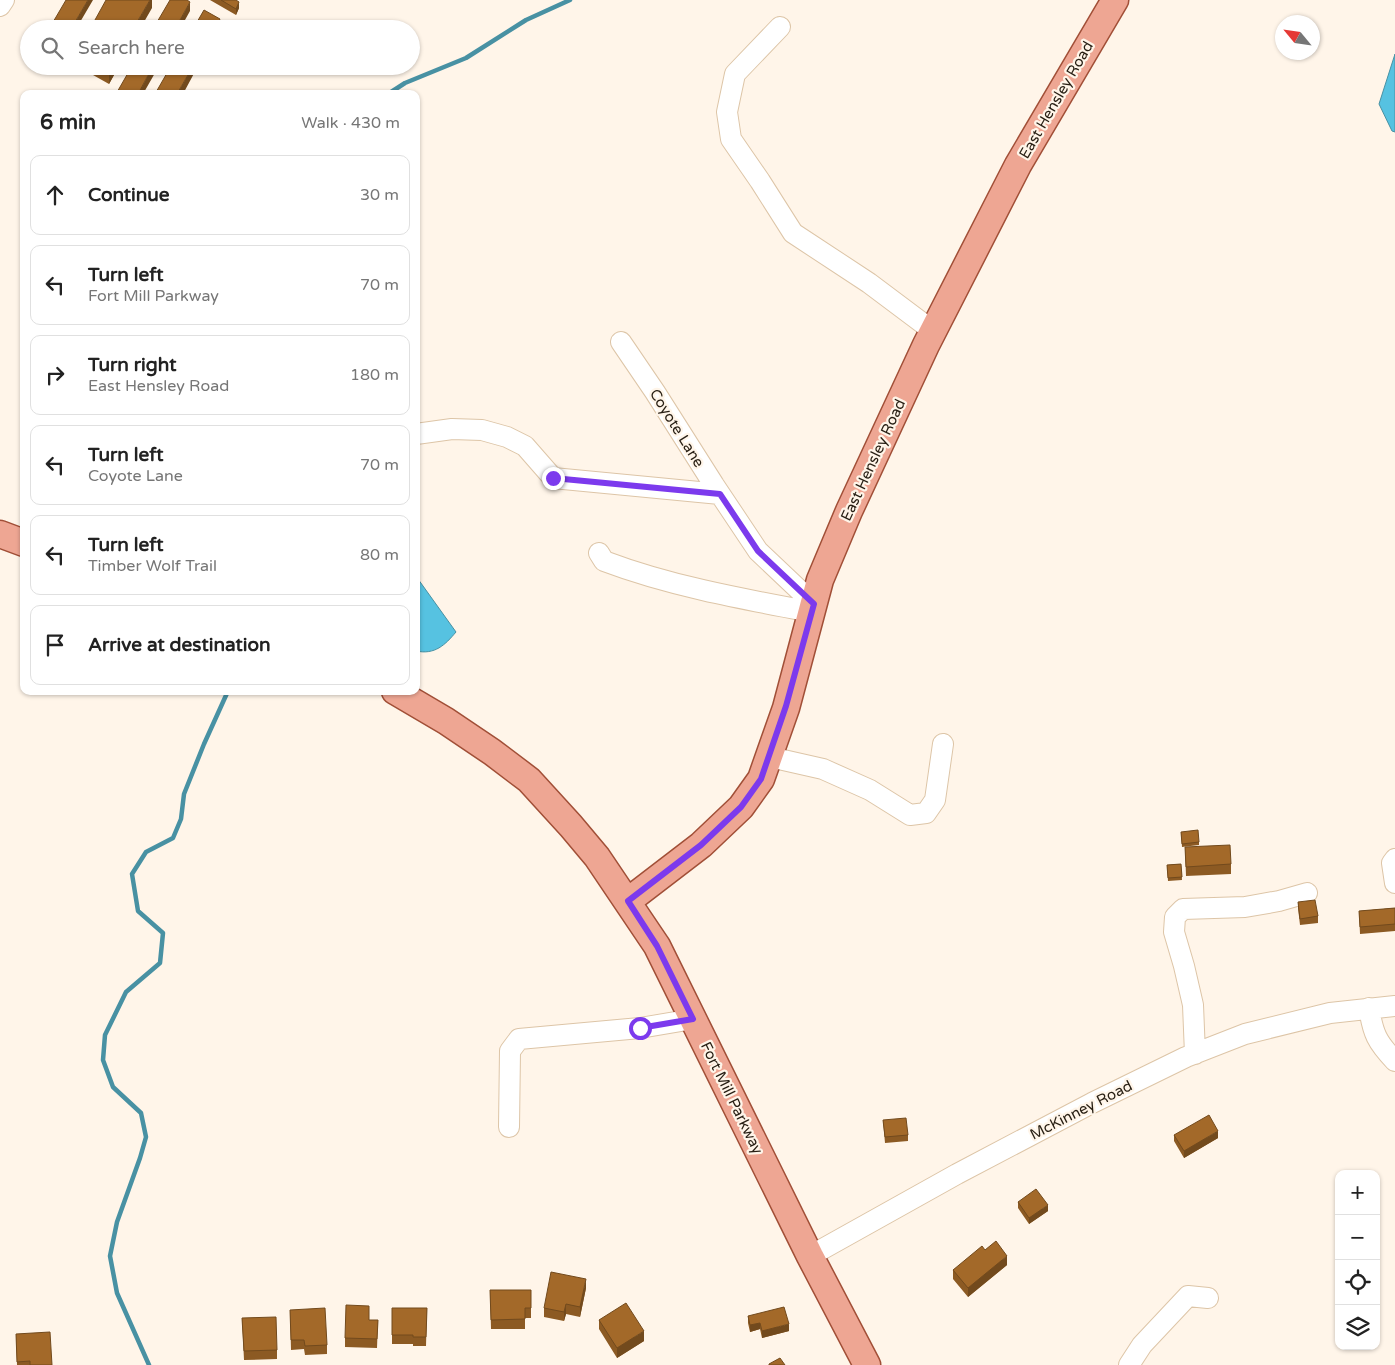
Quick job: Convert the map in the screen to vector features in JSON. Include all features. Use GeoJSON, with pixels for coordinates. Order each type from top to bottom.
{"type":"FeatureCollection","features":[{"type":"Feature","properties":{"kind":"main road","name":"East Hensley Road"},"geometry":{"type":"LineString","coordinates":[[628,901],[701,845],[741,807],[761,779],[786,706],[820,580],[849,511],[933,331],[1018,165],[1114,0]]}},
{"type":"Feature","properties":{"kind":"main road"},"geometry":{"type":"LineString","coordinates":[[0,534],[20,542]]}},
{"type":"Feature","properties":{"kind":"main road","name":"Fort Mill Parkway"},"geometry":{"type":"LineString","coordinates":[[402,695],[446,721],[529,780],[597,857],[628,901],[657,946],[810,1256],[867,1365]]}},
{"type":"Feature","properties":{"kind":"street"},"geometry":{"type":"LineString","coordinates":[[0,6],[4,0]]}},
{"type":"Feature","properties":{"kind":"street"},"geometry":{"type":"LineString","coordinates":[[780,27],[735,74],[727,112],[731,139],[794,233],[869,283],[933,331]]}},
{"type":"Feature","properties":{"kind":"street","name":"Coyote Lane"},"geometry":{"type":"LineString","coordinates":[[621,342],[758,551],[813,608]]}},
{"type":"Feature","properties":{"kind":"street"},"geometry":{"type":"LineString","coordinates":[[420,433],[452,429],[482,430],[507,436],[525,446],[553,478],[720,494]]}},
{"type":"Feature","properties":{"kind":"street"},"geometry":{"type":"LineString","coordinates":[[598,553],[604,561],[668,581],[758,602],[813,608]]}},
{"type":"Feature","properties":{"kind":"street"},"geometry":{"type":"LineString","coordinates":[[770,757],[823,769],[870,790],[910,815],[926,813],[935,800],[943,744]]}},
{"type":"Feature","properties":{"kind":"street"},"geometry":{"type":"LineString","coordinates":[[1395,859],[1392,863],[1395,882]]}},
{"type":"Feature","properties":{"kind":"street"},"geometry":{"type":"LineString","coordinates":[[1195,1054],[1193,1005],[1174,932],[1176,917],[1183,909],[1244,907],[1278,901],[1307,893]]}},
{"type":"Feature","properties":{"kind":"street","name":"McKinney Road"},"geometry":{"type":"LineString","coordinates":[[810,1256],[957,1174],[1092,1103],[1195,1054],[1245,1034],[1330,1013],[1395,1006]]}},
{"type":"Feature","properties":{"kind":"street"},"geometry":{"type":"LineString","coordinates":[[1369,1008],[1375,1034],[1395,1061]]}},
{"type":"Feature","properties":{"kind":"street"},"geometry":{"type":"LineString","coordinates":[[509,1127],[510,1052],[519,1039],[640,1028],[693,1019]]}},
{"type":"Feature","properties":{"kind":"street"},"geometry":{"type":"LineString","coordinates":[[1130,1365],[1142,1344],[1188,1296],[1208,1298]]}},
{"type":"Feature","properties":{"kind":"water"},"geometry":{"type":"Polygon","coordinates":[[[1395,54],[1395,132],[1392,131],[1379,104],[1395,54]]]}},
{"type":"Feature","properties":{"kind":"water"},"geometry":{"type":"Polygon","coordinates":[[[420,582],[456,632],[444,645],[429,652],[420,652],[420,582]]]}},
{"type":"Feature","properties":{"kind":"building"},"geometry":{"type":"Polygon","coordinates":[[[66,0],[88,0],[76,20],[54,20],[66,0]]]}},
{"type":"Feature","properties":{"kind":"building"},"geometry":{"type":"Polygon","coordinates":[[[106,0],[150,0],[138,20],[95,20],[106,0]]]}},
{"type":"Feature","properties":{"kind":"building"},"geometry":{"type":"Polygon","coordinates":[[[170,0],[187,0],[190,2],[180,20],[158,20],[170,0]]]}},
{"type":"Feature","properties":{"kind":"building"},"geometry":{"type":"Polygon","coordinates":[[[221,0],[236,0],[239,2],[236,9],[221,0]]]}},
{"type":"Feature","properties":{"kind":"building"},"geometry":{"type":"Polygon","coordinates":[[[204,10],[220,19],[220,20],[198,20],[204,10]]]}},
{"type":"Feature","properties":{"kind":"building"},"geometry":{"type":"Polygon","coordinates":[[[127,75],[148,75],[140,90],[118,90],[127,75]]]}},
{"type":"Feature","properties":{"kind":"building"},"geometry":{"type":"Polygon","coordinates":[[[166,75],[188,75],[179,90],[157,90],[166,75]]]}},
{"type":"Feature","properties":{"kind":"building"},"geometry":{"type":"Polygon","coordinates":[[[1198,830],[1199,842],[1182,844],[1181,832],[1198,830]]]}},
{"type":"Feature","properties":{"kind":"building"},"geometry":{"type":"Polygon","coordinates":[[[1230,845],[1231,864],[1186,867],[1185,847],[1230,845]]]}},
{"type":"Feature","properties":{"kind":"building"},"geometry":{"type":"Polygon","coordinates":[[[1181,864],[1182,877],[1168,878],[1167,865],[1181,864]]]}},
{"type":"Feature","properties":{"kind":"building"},"geometry":{"type":"Polygon","coordinates":[[[1315,900],[1318,916],[1300,919],[1298,902],[1315,900]]]}},
{"type":"Feature","properties":{"kind":"building"},"geometry":{"type":"Polygon","coordinates":[[[1395,908],[1395,924],[1360,927],[1359,911],[1395,908]]]}},
{"type":"Feature","properties":{"kind":"building"},"geometry":{"type":"Polygon","coordinates":[[[1209,1115],[1218,1131],[1184,1151],[1174,1135],[1209,1115]]]}},
{"type":"Feature","properties":{"kind":"building"},"geometry":{"type":"Polygon","coordinates":[[[906,1118],[908,1135],[885,1137],[883,1120],[906,1118]]]}},
{"type":"Feature","properties":{"kind":"building"},"geometry":{"type":"Polygon","coordinates":[[[1036,1189],[1048,1205],[1029,1218],[1018,1202],[1036,1189]]]}},
{"type":"Feature","properties":{"kind":"building"},"geometry":{"type":"Polygon","coordinates":[[[996,1241],[1007,1256],[968,1288],[953,1270],[982,1246],[985,1250],[996,1241]]]}},
{"type":"Feature","properties":{"kind":"building"},"geometry":{"type":"Polygon","coordinates":[[[551,1272],[586,1279],[580,1307],[566,1304],[564,1312],[544,1308],[551,1272]]]}},
{"type":"Feature","properties":{"kind":"building"},"geometry":{"type":"Polygon","coordinates":[[[490,1290],[531,1290],[531,1308],[525,1308],[525,1319],[491,1320],[490,1290]]]}},
{"type":"Feature","properties":{"kind":"building"},"geometry":{"type":"Polygon","coordinates":[[[626,1303],[644,1331],[617,1348],[599,1320],[626,1303]]]}},
{"type":"Feature","properties":{"kind":"building"},"geometry":{"type":"Polygon","coordinates":[[[346,1305],[369,1306],[369,1320],[378,1320],[377,1339],[345,1338],[346,1305]]]}},
{"type":"Feature","properties":{"kind":"building"},"geometry":{"type":"Polygon","coordinates":[[[784,1307],[789,1324],[762,1331],[760,1323],[750,1325],[748,1316],[784,1307]]]}},
{"type":"Feature","properties":{"kind":"building"},"geometry":{"type":"Polygon","coordinates":[[[325,1308],[327,1345],[305,1346],[304,1340],[291,1340],[290,1310],[325,1308]]]}},
{"type":"Feature","properties":{"kind":"building"},"geometry":{"type":"Polygon","coordinates":[[[392,1308],[427,1308],[426,1337],[392,1335],[392,1308]]]}},
{"type":"Feature","properties":{"kind":"building"},"geometry":{"type":"Polygon","coordinates":[[[276,1317],[277,1350],[244,1351],[242,1318],[276,1317]]]}},
{"type":"Feature","properties":{"kind":"building"},"geometry":{"type":"Polygon","coordinates":[[[50,1332],[52,1365],[30,1365],[30,1361],[17,1362],[16,1334],[50,1332]]]}},
{"type":"Feature","properties":{"kind":"building"},"geometry":{"type":"Polygon","coordinates":[[[780,1358],[785,1365],[769,1365],[769,1364],[780,1358]]]}},
{"type":"Feature","properties":{"kind":"waterway"},"geometry":{"type":"LineString","coordinates":[[394,90],[405,83],[466,58],[526,20],[570,0]]}},
{"type":"Feature","properties":{"kind":"waterway"},"geometry":{"type":"LineString","coordinates":[[149,1365],[117,1293],[110,1256],[117,1222],[146,1137],[141,1113],[113,1087],[103,1060],[105,1035],[126,992],[160,963],[163,933],[138,911],[132,874],[146,852],[173,838],[181,819],[184,794],[226,695]]}},
{"type":"Feature","properties":{"kind":"route"},"geometry":{"type":"LineString","coordinates":[[553,478],[720,494],[758,551],[814,604],[786,706],[761,779],[741,807],[701,845],[628,901],[657,946],[693,1019],[640,1028]]}}]}
